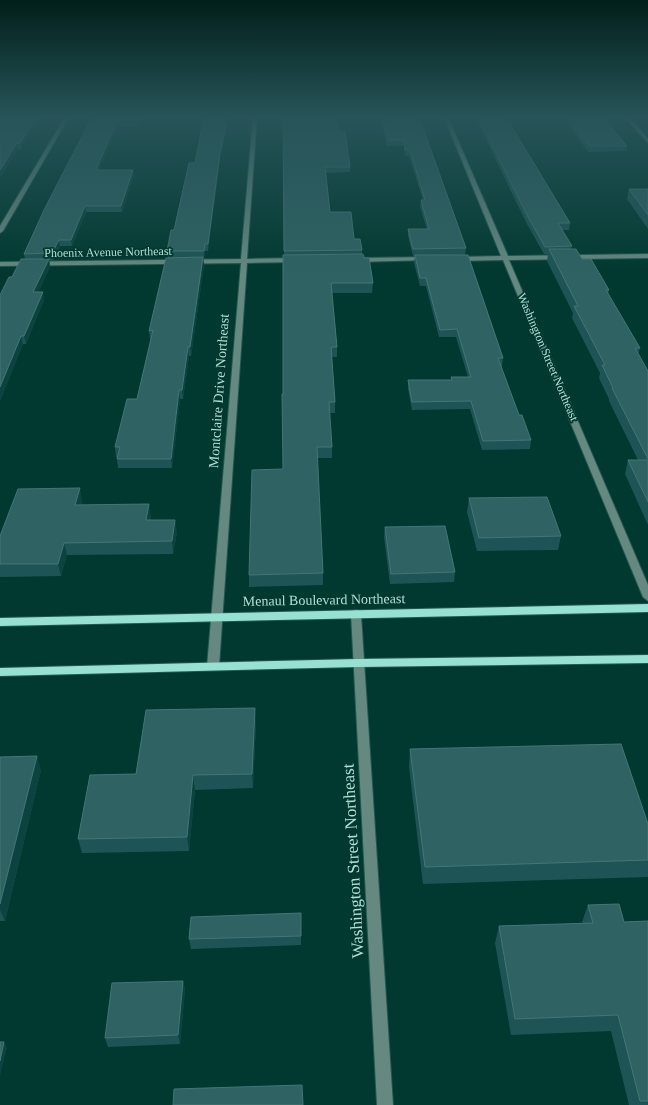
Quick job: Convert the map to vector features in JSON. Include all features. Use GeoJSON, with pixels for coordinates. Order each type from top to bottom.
{"type":"FeatureCollection","features":[{"type":"Feature","properties":{"kind":"main road","name":"Menaul Boulevard Northeast"},"geometry":{"type":"LineString","coordinates":[[0,622],[648,608]]}},
{"type":"Feature","properties":{"kind":"main road"},"geometry":{"type":"LineString","coordinates":[[0,672],[358,663],[648,659]]}},
{"type":"Feature","properties":{"kind":"street"},"geometry":{"type":"LineString","coordinates":[[0,231],[37,169]]}},
{"type":"Feature","properties":{"kind":"street","name":"Montclaire Drive Northeast"},"geometry":{"type":"LineString","coordinates":[[213,667],[242,261],[250,169]]}},
{"type":"Feature","properties":{"kind":"street","name":"Washington Street Northeast"},"geometry":{"type":"LineString","coordinates":[[468,169],[648,597]]}},
{"type":"Feature","properties":{"kind":"street"},"geometry":{"type":"LineString","coordinates":[[445,259],[648,256]]}},
{"type":"Feature","properties":{"kind":"street"},"geometry":{"type":"LineString","coordinates":[[345,260],[437,259]]}},
{"type":"Feature","properties":{"kind":"street","name":"Phoenix Avenue Northeast"},"geometry":{"type":"LineString","coordinates":[[0,264],[307,260]]}},
{"type":"Feature","properties":{"kind":"street","name":"Washington Street Northeast"},"geometry":{"type":"LineString","coordinates":[[356,614],[385,1105]]}},
{"type":"Feature","properties":{"kind":"building"},"geometry":{"type":"Polygon","coordinates":[[[65,169],[133,170],[121,206],[85,206],[71,240],[59,240],[52,253],[24,254],[65,169]]]}},
{"type":"Feature","properties":{"kind":"building"},"geometry":{"type":"Polygon","coordinates":[[[188,169],[218,169],[208,244],[205,244],[204,251],[167,251],[171,230],[174,230],[188,169]]]}},
{"type":"Feature","properties":{"kind":"building"},"geometry":{"type":"Polygon","coordinates":[[[283,169],[325,169],[330,212],[351,212],[354,239],[360,239],[362,250],[284,251],[283,169]]]}},
{"type":"Feature","properties":{"kind":"building"},"geometry":{"type":"Polygon","coordinates":[[[416,169],[438,169],[466,248],[413,249],[408,229],[429,229],[421,200],[425,200],[416,169]]]}},
{"type":"Feature","properties":{"kind":"building"},"geometry":{"type":"Polygon","coordinates":[[[504,169],[537,169],[570,223],[558,223],[572,246],[545,247],[504,169]]]}},
{"type":"Feature","properties":{"kind":"building"},"geometry":{"type":"Polygon","coordinates":[[[629,189],[648,189],[648,215],[629,189]]]}},
{"type":"Feature","properties":{"kind":"building"},"geometry":{"type":"Polygon","coordinates":[[[549,249],[576,249],[582,259],[591,259],[609,290],[606,290],[640,348],[635,348],[648,371],[648,459],[612,388],[602,365],[605,365],[574,306],[578,306],[549,249]]]}},
{"type":"Feature","properties":{"kind":"building"},"geometry":{"type":"Polygon","coordinates":[[[363,254],[364,258],[369,258],[373,283],[331,283],[337,347],[331,347],[335,402],[329,402],[332,447],[317,447],[323,573],[249,575],[252,470],[283,469],[283,255],[363,254]]]}},
{"type":"Feature","properties":{"kind":"building"},"geometry":{"type":"Polygon","coordinates":[[[415,255],[468,255],[503,358],[498,358],[519,415],[522,415],[531,440],[483,441],[471,401],[412,402],[408,380],[452,380],[451,377],[471,377],[457,329],[440,330],[426,278],[420,278],[415,255]]]}},
{"type":"Feature","properties":{"kind":"building"},"geometry":{"type":"Polygon","coordinates":[[[203,257],[190,347],[188,347],[182,390],[179,390],[171,459],[117,459],[120,447],[115,447],[127,399],[137,399],[153,330],[149,331],[166,258],[203,257]]]}},
{"type":"Feature","properties":{"kind":"building"},"geometry":{"type":"Polygon","coordinates":[[[21,259],[49,259],[33,292],[43,292],[24,336],[21,336],[0,387],[0,295],[9,277],[12,277],[21,259]]]}},
{"type":"Feature","properties":{"kind":"building"},"geometry":{"type":"Polygon","coordinates":[[[628,460],[648,460],[648,502],[628,460]]]}},
{"type":"Feature","properties":{"kind":"building"},"geometry":{"type":"Polygon","coordinates":[[[80,488],[75,505],[149,504],[146,520],[175,520],[172,541],[64,543],[58,564],[0,564],[0,536],[18,489],[80,488]]]}},
{"type":"Feature","properties":{"kind":"building"},"geometry":{"type":"Polygon","coordinates":[[[547,497],[561,536],[479,538],[469,498],[547,497]]]}},
{"type":"Feature","properties":{"kind":"building"},"geometry":{"type":"Polygon","coordinates":[[[445,526],[455,572],[391,574],[385,527],[445,526]]]}},
{"type":"Feature","properties":{"kind":"building"},"geometry":{"type":"Polygon","coordinates":[[[255,708],[252,774],[193,775],[187,837],[78,839],[90,775],[136,774],[146,710],[255,708]]]}},
{"type":"Feature","properties":{"kind":"building"},"geometry":{"type":"Polygon","coordinates":[[[621,744],[648,824],[648,860],[425,867],[410,749],[621,744]]]}},
{"type":"Feature","properties":{"kind":"building"},"geometry":{"type":"Polygon","coordinates":[[[37,756],[0,904],[0,757],[37,756]]]}},
{"type":"Feature","properties":{"kind":"building"},"geometry":{"type":"Polygon","coordinates":[[[619,904],[624,922],[648,921],[648,1101],[640,1101],[618,1015],[515,1019],[499,926],[593,923],[588,905],[619,904]]]}},
{"type":"Feature","properties":{"kind":"building"},"geometry":{"type":"Polygon","coordinates":[[[301,913],[301,936],[189,939],[191,917],[301,913]]]}},
{"type":"Feature","properties":{"kind":"building"},"geometry":{"type":"Polygon","coordinates":[[[183,981],[178,1035],[105,1038],[112,983],[183,981]]]}},
{"type":"Feature","properties":{"kind":"building"},"geometry":{"type":"Polygon","coordinates":[[[0,1042],[4,1042],[0,1061],[0,1042]]]}},
{"type":"Feature","properties":{"kind":"building"},"geometry":{"type":"Polygon","coordinates":[[[302,1085],[303,1105],[173,1105],[174,1089],[302,1085]]]}}]}
